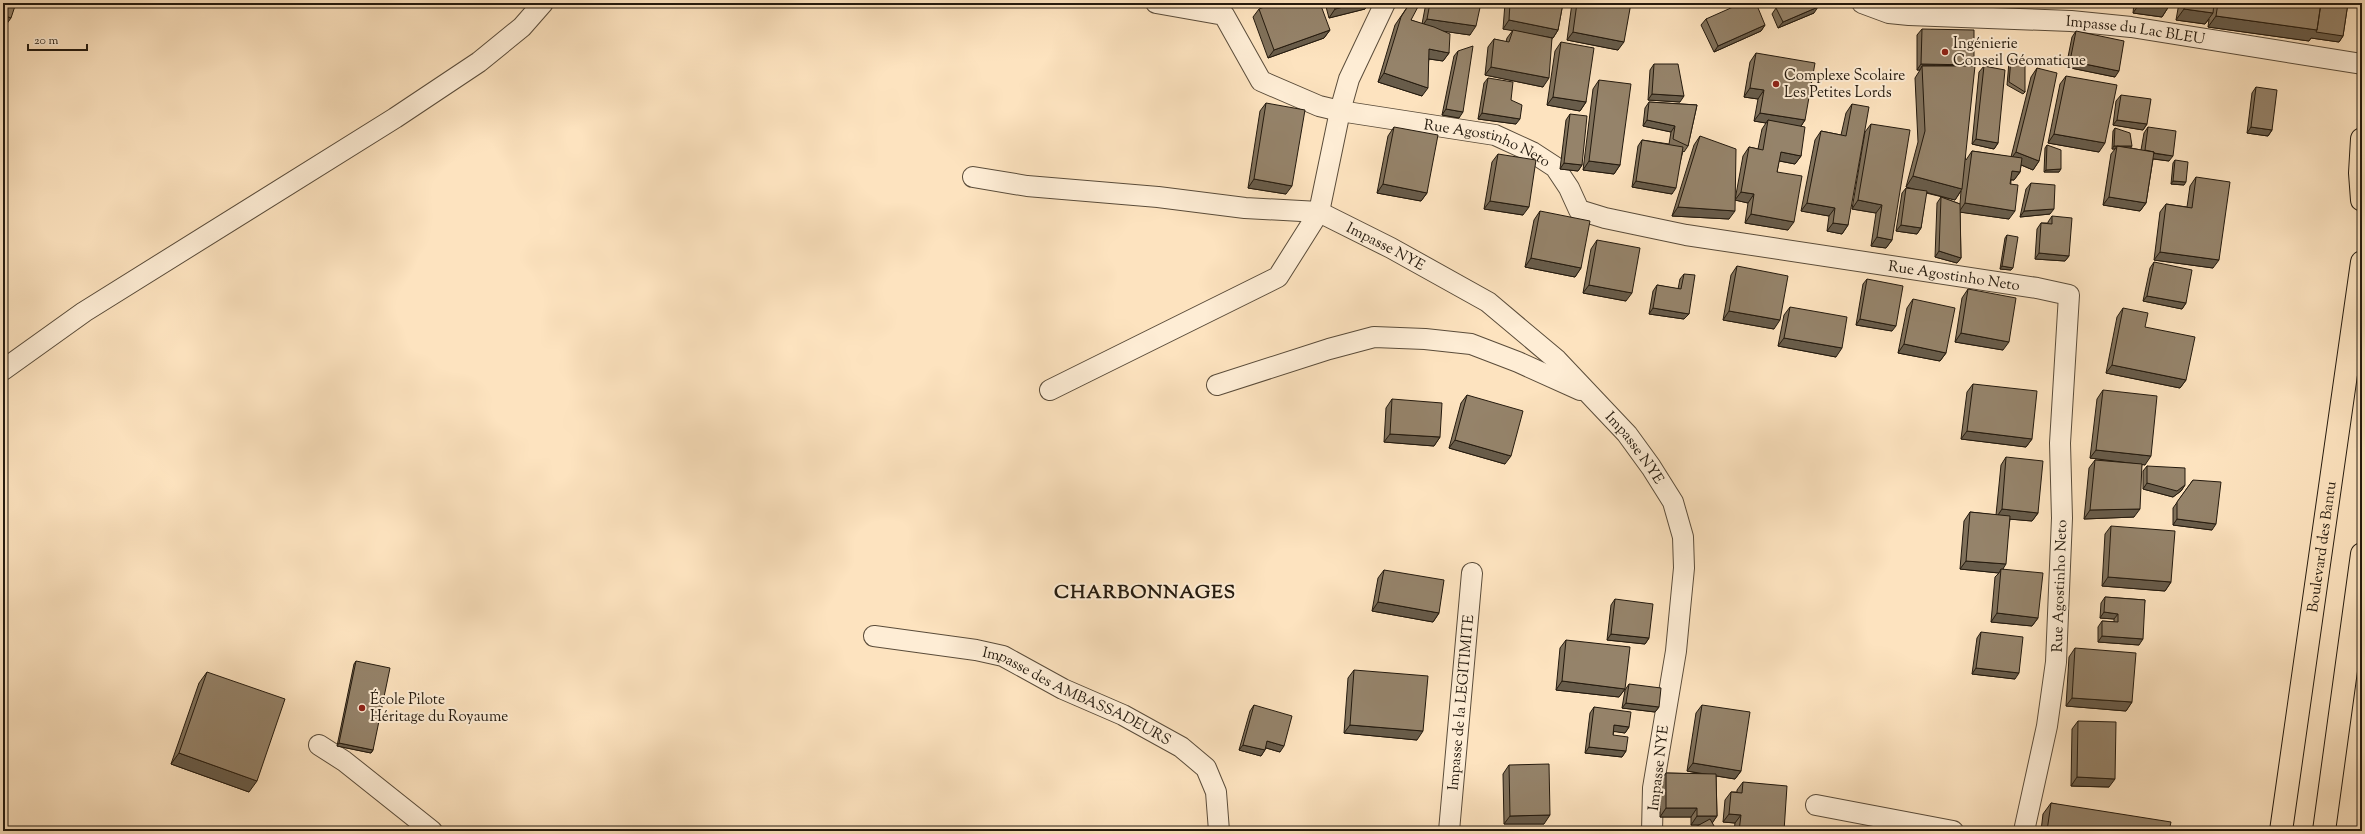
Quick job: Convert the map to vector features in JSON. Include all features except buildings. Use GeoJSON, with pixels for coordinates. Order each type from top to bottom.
{"type":"FeatureCollection","features":[{"type":"Feature","properties":{"kind":"highway"},"geometry":{"type":"LineString","coordinates":[[2362,139],[2360,173],[2362,200]]}},
{"type":"Feature","properties":{"kind":"highway","name":"Boulevard des Bantu"},"geometry":{"type":"LineString","coordinates":[[2281,831],[2362,262]]}},
{"type":"Feature","properties":{"kind":"highway"},"geometry":{"type":"LineString","coordinates":[[2324,831],[2362,554]]}},
{"type":"Feature","properties":{"kind":"street"},"geometry":{"type":"LineString","coordinates":[[3,370],[84,312],[395,118],[479,62],[522,27],[543,3]]}},
{"type":"Feature","properties":{"kind":"street"},"geometry":{"type":"LineString","coordinates":[[1156,3],[1224,16],[1261,81],[1319,106],[1340,111]]}},
{"type":"Feature","properties":{"kind":"street"},"geometry":{"type":"LineString","coordinates":[[1050,390],[1278,278],[1319,212],[1348,79],[1385,3]]}},
{"type":"Feature","properties":{"kind":"street","name":"Impasse du Lac BLEU"},"geometry":{"type":"LineString","coordinates":[[1862,3],[1889,12],[1909,15],[2071,21],[2131,27],[2362,64]]}},
{"type":"Feature","properties":{"kind":"street","name":"Rue Agostinho Neto"},"geometry":{"type":"LineString","coordinates":[[1340,111],[1495,135],[1532,152],[1555,168],[1569,188],[1579,210],[1605,218],[1756,247],[1922,271],[2069,295],[2060,443],[2062,518],[2056,662],[2047,726],[2024,831]]}},
{"type":"Feature","properties":{"kind":"street"},"geometry":{"type":"LineString","coordinates":[[973,178],[1026,186],[1158,197],[1245,208],[1319,212]]}},
{"type":"Feature","properties":{"kind":"street","name":"Impasse NYE"},"geometry":{"type":"LineString","coordinates":[[1319,212],[1397,251],[1488,302],[1557,360],[1593,396],[1627,434],[1673,502],[1683,537],[1684,568],[1676,651],[1653,788],[1652,831]]}},
{"type":"Feature","properties":{"kind":"street"},"geometry":{"type":"LineString","coordinates":[[1217,385],[1329,349],[1374,338],[1425,339],[1471,344],[1518,362],[1593,396]]}},
{"type":"Feature","properties":{"kind":"street","name":"Impasse de la LEGITIMITE"},"geometry":{"type":"LineString","coordinates":[[1449,831],[1472,573]]}},
{"type":"Feature","properties":{"kind":"street","name":"Impasse des AMBASSADEURS"},"geometry":{"type":"LineString","coordinates":[[874,636],[976,650],[1003,656],[1063,689],[1123,716],[1181,747],[1206,768],[1216,792],[1219,831]]}},
{"type":"Feature","properties":{"kind":"street"},"geometry":{"type":"LineString","coordinates":[[319,745],[344,761],[432,831]]}},
{"type":"Feature","properties":{"kind":"street"},"geometry":{"type":"LineString","coordinates":[[1816,805],[1953,831]]}},
{"type":"Feature","properties":{"kind":"place","name":"Ingénierie Conseil Géomatique"},"geometry":{"type":"Point","coordinates":[1945,52]}},
{"type":"Feature","properties":{"kind":"place","name":"Complexe Scolaire Les Petites Lords"},"geometry":{"type":"Point","coordinates":[1776,84]}},
{"type":"Feature","properties":{"kind":"place","name":"École Pilote Héritage du Royaume"},"geometry":{"type":"Point","coordinates":[362,708]}},
{"type":"Feature","properties":{"kind":"district","name":"CHARBONNAGES"},"geometry":{"type":"Point","coordinates":[1145,591]}}]}
